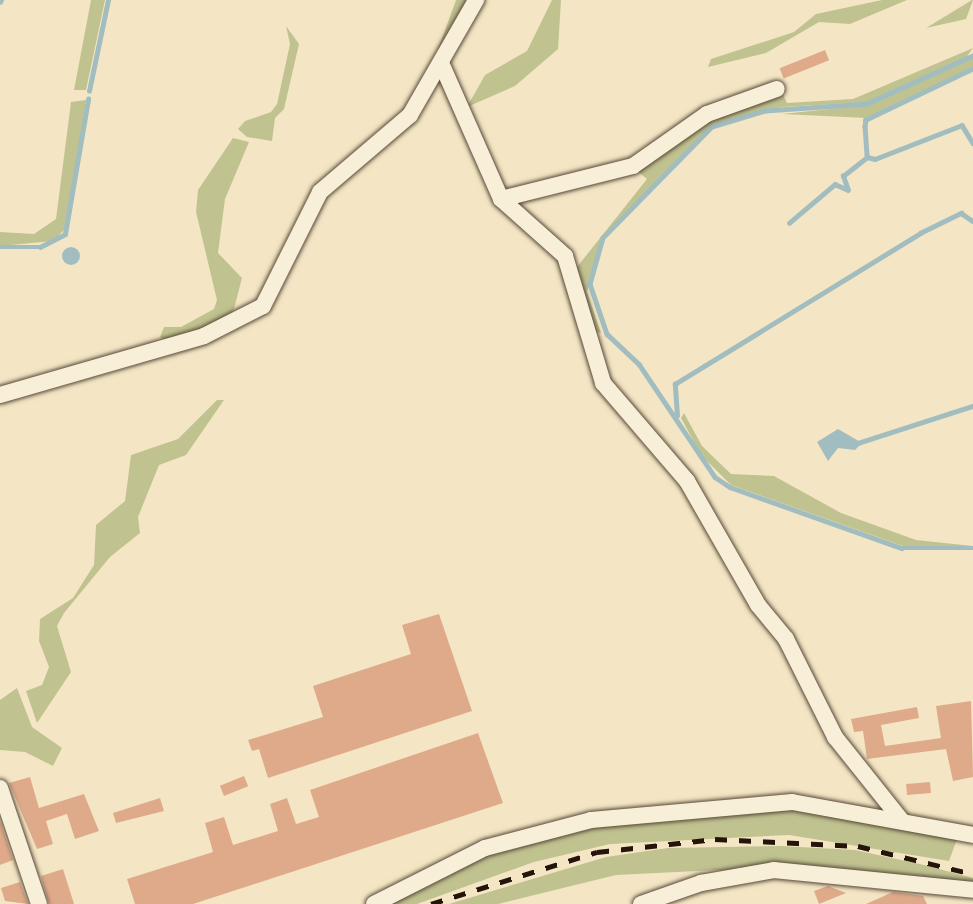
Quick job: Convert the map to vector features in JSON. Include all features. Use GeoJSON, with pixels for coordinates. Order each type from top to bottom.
{"type":"FeatureCollection","features":[{"type":"Feature","properties":{"kind":"street"},"geometry":{"type":"LineString","coordinates":[[0,395],[180,344],[250,316],[272,290],[320,192],[410,115],[442,65],[476,0]]}},
{"type":"Feature","properties":{"kind":"street"},"geometry":{"type":"LineString","coordinates":[[442,65],[501,198],[565,256],[603,383],[687,481],[758,605],[786,639],[835,737],[902,821]]}},
{"type":"Feature","properties":{"kind":"street"},"geometry":{"type":"LineString","coordinates":[[501,198],[633,166],[708,114],[777,89]]}},
{"type":"Feature","properties":{"kind":"street"},"geometry":{"type":"LineString","coordinates":[[0,788],[38,904]]}},
{"type":"Feature","properties":{"kind":"street"},"geometry":{"type":"LineString","coordinates":[[374,904],[485,848],[591,820],[792,802],[973,835]]}},
{"type":"Feature","properties":{"kind":"street"},"geometry":{"type":"LineString","coordinates":[[641,904],[701,883],[774,870],[973,890]]}},
{"type":"Feature","properties":{"kind":"green space"},"geometry":{"type":"Polygon","coordinates":[[[91,0],[105,0],[86,90],[74,90],[91,0]]]}},
{"type":"Feature","properties":{"kind":"green space"},"geometry":{"type":"Polygon","coordinates":[[[456,0],[468,0],[433,69],[437,52],[456,0]]]}},
{"type":"Feature","properties":{"kind":"green space"},"geometry":{"type":"Polygon","coordinates":[[[552,0],[561,0],[558,49],[515,86],[467,107],[485,75],[527,51],[552,0]]]}},
{"type":"Feature","properties":{"kind":"green space"},"geometry":{"type":"Polygon","coordinates":[[[882,0],[907,0],[850,24],[819,22],[766,53],[708,67],[711,59],[794,32],[816,14],[882,0]]]}},
{"type":"Feature","properties":{"kind":"green space"},"geometry":{"type":"Polygon","coordinates":[[[972,0],[966,19],[926,28],[972,0]]]}},
{"type":"Feature","properties":{"kind":"green space"},"geometry":{"type":"Polygon","coordinates":[[[286,26],[299,44],[284,109],[275,118],[272,141],[247,137],[238,129],[245,121],[271,112],[277,104],[290,44],[286,26]]]}},
{"type":"Feature","properties":{"kind":"green space"},"geometry":{"type":"Polygon","coordinates":[[[973,48],[965,59],[867,102],[782,107],[711,125],[602,237],[587,292],[601,333],[590,331],[577,267],[647,179],[635,169],[714,116],[782,92],[787,103],[853,99],[973,48]]]}},
{"type":"Feature","properties":{"kind":"green space"},"geometry":{"type":"Polygon","coordinates":[[[973,58],[973,67],[866,118],[782,114],[868,105],[973,58]]]}},
{"type":"Feature","properties":{"kind":"green space"},"geometry":{"type":"Polygon","coordinates":[[[86,100],[67,227],[53,241],[0,246],[0,232],[34,234],[56,219],[71,102],[86,100]]]}},
{"type":"Feature","properties":{"kind":"green space"},"geometry":{"type":"Polygon","coordinates":[[[233,138],[249,142],[225,199],[218,253],[242,278],[234,309],[226,321],[165,340],[160,337],[164,327],[181,327],[214,309],[217,300],[196,212],[198,190],[233,138]]]}},
{"type":"Feature","properties":{"kind":"green space"},"geometry":{"type":"Polygon","coordinates":[[[217,400],[224,400],[186,455],[159,465],[138,517],[140,533],[110,557],[64,613],[57,626],[71,672],[37,723],[26,691],[42,685],[49,667],[39,641],[40,619],[73,598],[94,565],[96,525],[125,501],[131,455],[178,439],[217,400]]]}},
{"type":"Feature","properties":{"kind":"green space"},"geometry":{"type":"Polygon","coordinates":[[[684,413],[702,446],[731,474],[774,476],[841,513],[916,540],[973,546],[903,546],[731,485],[701,455],[681,418],[684,413]]]}},
{"type":"Feature","properties":{"kind":"green space"},"geometry":{"type":"Polygon","coordinates":[[[17,688],[32,727],[62,748],[53,766],[25,752],[0,750],[0,700],[17,688]]]}},
{"type":"Feature","properties":{"kind":"green space"},"geometry":{"type":"Polygon","coordinates":[[[792,805],[957,839],[949,861],[789,835],[610,844],[534,862],[417,904],[379,904],[540,832],[792,805]]]}},
{"type":"Feature","properties":{"kind":"green space"},"geometry":{"type":"Polygon","coordinates":[[[781,846],[855,850],[973,878],[973,886],[718,870],[616,875],[498,904],[449,904],[606,857],[668,848],[781,846]]]}},
{"type":"Feature","properties":{"kind":"water"},"geometry":{"type":"Polygon","coordinates":[[[67,247],[75,247],[80,256],[78,263],[67,265],[62,260],[62,252],[67,247]]]}},
{"type":"Feature","properties":{"kind":"water"},"geometry":{"type":"Polygon","coordinates":[[[838,429],[862,443],[855,450],[838,448],[828,461],[817,442],[838,429]]]}},
{"type":"Feature","properties":{"kind":"building"},"geometry":{"type":"Polygon","coordinates":[[[825,50],[829,60],[784,79],[780,68],[825,50]]]}},
{"type":"Feature","properties":{"kind":"building"},"geometry":{"type":"Polygon","coordinates":[[[439,614],[472,711],[268,778],[259,749],[252,751],[248,740],[323,717],[313,686],[411,654],[402,625],[439,614]]]}},
{"type":"Feature","properties":{"kind":"building"},"geometry":{"type":"Polygon","coordinates":[[[971,701],[973,777],[953,781],[946,749],[867,759],[863,731],[854,732],[851,719],[917,707],[919,718],[881,725],[885,746],[941,738],[936,706],[971,701]]]}},
{"type":"Feature","properties":{"kind":"building"},"geometry":{"type":"Polygon","coordinates":[[[478,733],[503,803],[193,904],[135,904],[127,879],[213,852],[205,823],[224,817],[233,845],[278,831],[270,804],[287,798],[296,824],[319,817],[310,790],[478,733]]]}},
{"type":"Feature","properties":{"kind":"building"},"geometry":{"type":"Polygon","coordinates":[[[244,776],[248,786],[224,796],[220,786],[244,776]]]}},
{"type":"Feature","properties":{"kind":"building"},"geometry":{"type":"Polygon","coordinates":[[[30,777],[39,808],[84,794],[99,831],[75,839],[67,814],[46,821],[53,844],[37,849],[9,783],[30,777]]]}},
{"type":"Feature","properties":{"kind":"building"},"geometry":{"type":"Polygon","coordinates":[[[930,782],[931,793],[907,795],[906,784],[930,782]]]}},
{"type":"Feature","properties":{"kind":"building"},"geometry":{"type":"Polygon","coordinates":[[[160,798],[164,811],[116,823],[113,813],[160,798]]]}},
{"type":"Feature","properties":{"kind":"building"},"geometry":{"type":"Polygon","coordinates":[[[0,821],[13,860],[0,865],[0,821]]]}},
{"type":"Feature","properties":{"kind":"building"},"geometry":{"type":"Polygon","coordinates":[[[63,869],[74,904],[49,904],[41,876],[63,869]]]}},
{"type":"Feature","properties":{"kind":"building"},"geometry":{"type":"Polygon","coordinates":[[[20,882],[28,904],[5,901],[1,888],[20,882]]]}},
{"type":"Feature","properties":{"kind":"building"},"geometry":{"type":"Polygon","coordinates":[[[828,886],[846,893],[819,904],[814,891],[828,886]]]}},
{"type":"Feature","properties":{"kind":"building"},"geometry":{"type":"Polygon","coordinates":[[[893,892],[923,896],[927,904],[866,904],[893,892]]]}},
{"type":"Feature","properties":{"kind":"waterway"},"geometry":{"type":"LineString","coordinates":[[89,91],[108,0]]}},
{"type":"Feature","properties":{"kind":"waterway"},"geometry":{"type":"LineString","coordinates":[[973,56],[867,104],[765,111],[712,127],[603,238],[590,284],[607,334],[639,364],[715,477],[730,487],[901,548],[973,548]]}},
{"type":"Feature","properties":{"kind":"waterway"},"geometry":{"type":"LineString","coordinates":[[973,69],[866,120],[865,126],[867,157],[875,159],[962,125],[973,143]]}},
{"type":"Feature","properties":{"kind":"waterway"},"geometry":{"type":"LineString","coordinates":[[0,247],[40,247],[65,234],[88,99]]}},
{"type":"Feature","properties":{"kind":"waterway"},"geometry":{"type":"LineString","coordinates":[[789,223],[835,184],[848,190],[843,176],[867,157]]}},
{"type":"Feature","properties":{"kind":"waterway"},"geometry":{"type":"LineString","coordinates":[[677,416],[675,384],[920,233],[961,213],[973,221]]}},
{"type":"Feature","properties":{"kind":"waterway"},"geometry":{"type":"LineString","coordinates":[[855,444],[973,406]]}},
{"type":"Feature","properties":{"kind":"railway"},"geometry":{"type":"LineString","coordinates":[[431,904],[597,852],[715,839],[858,846],[973,874]]}}]}
